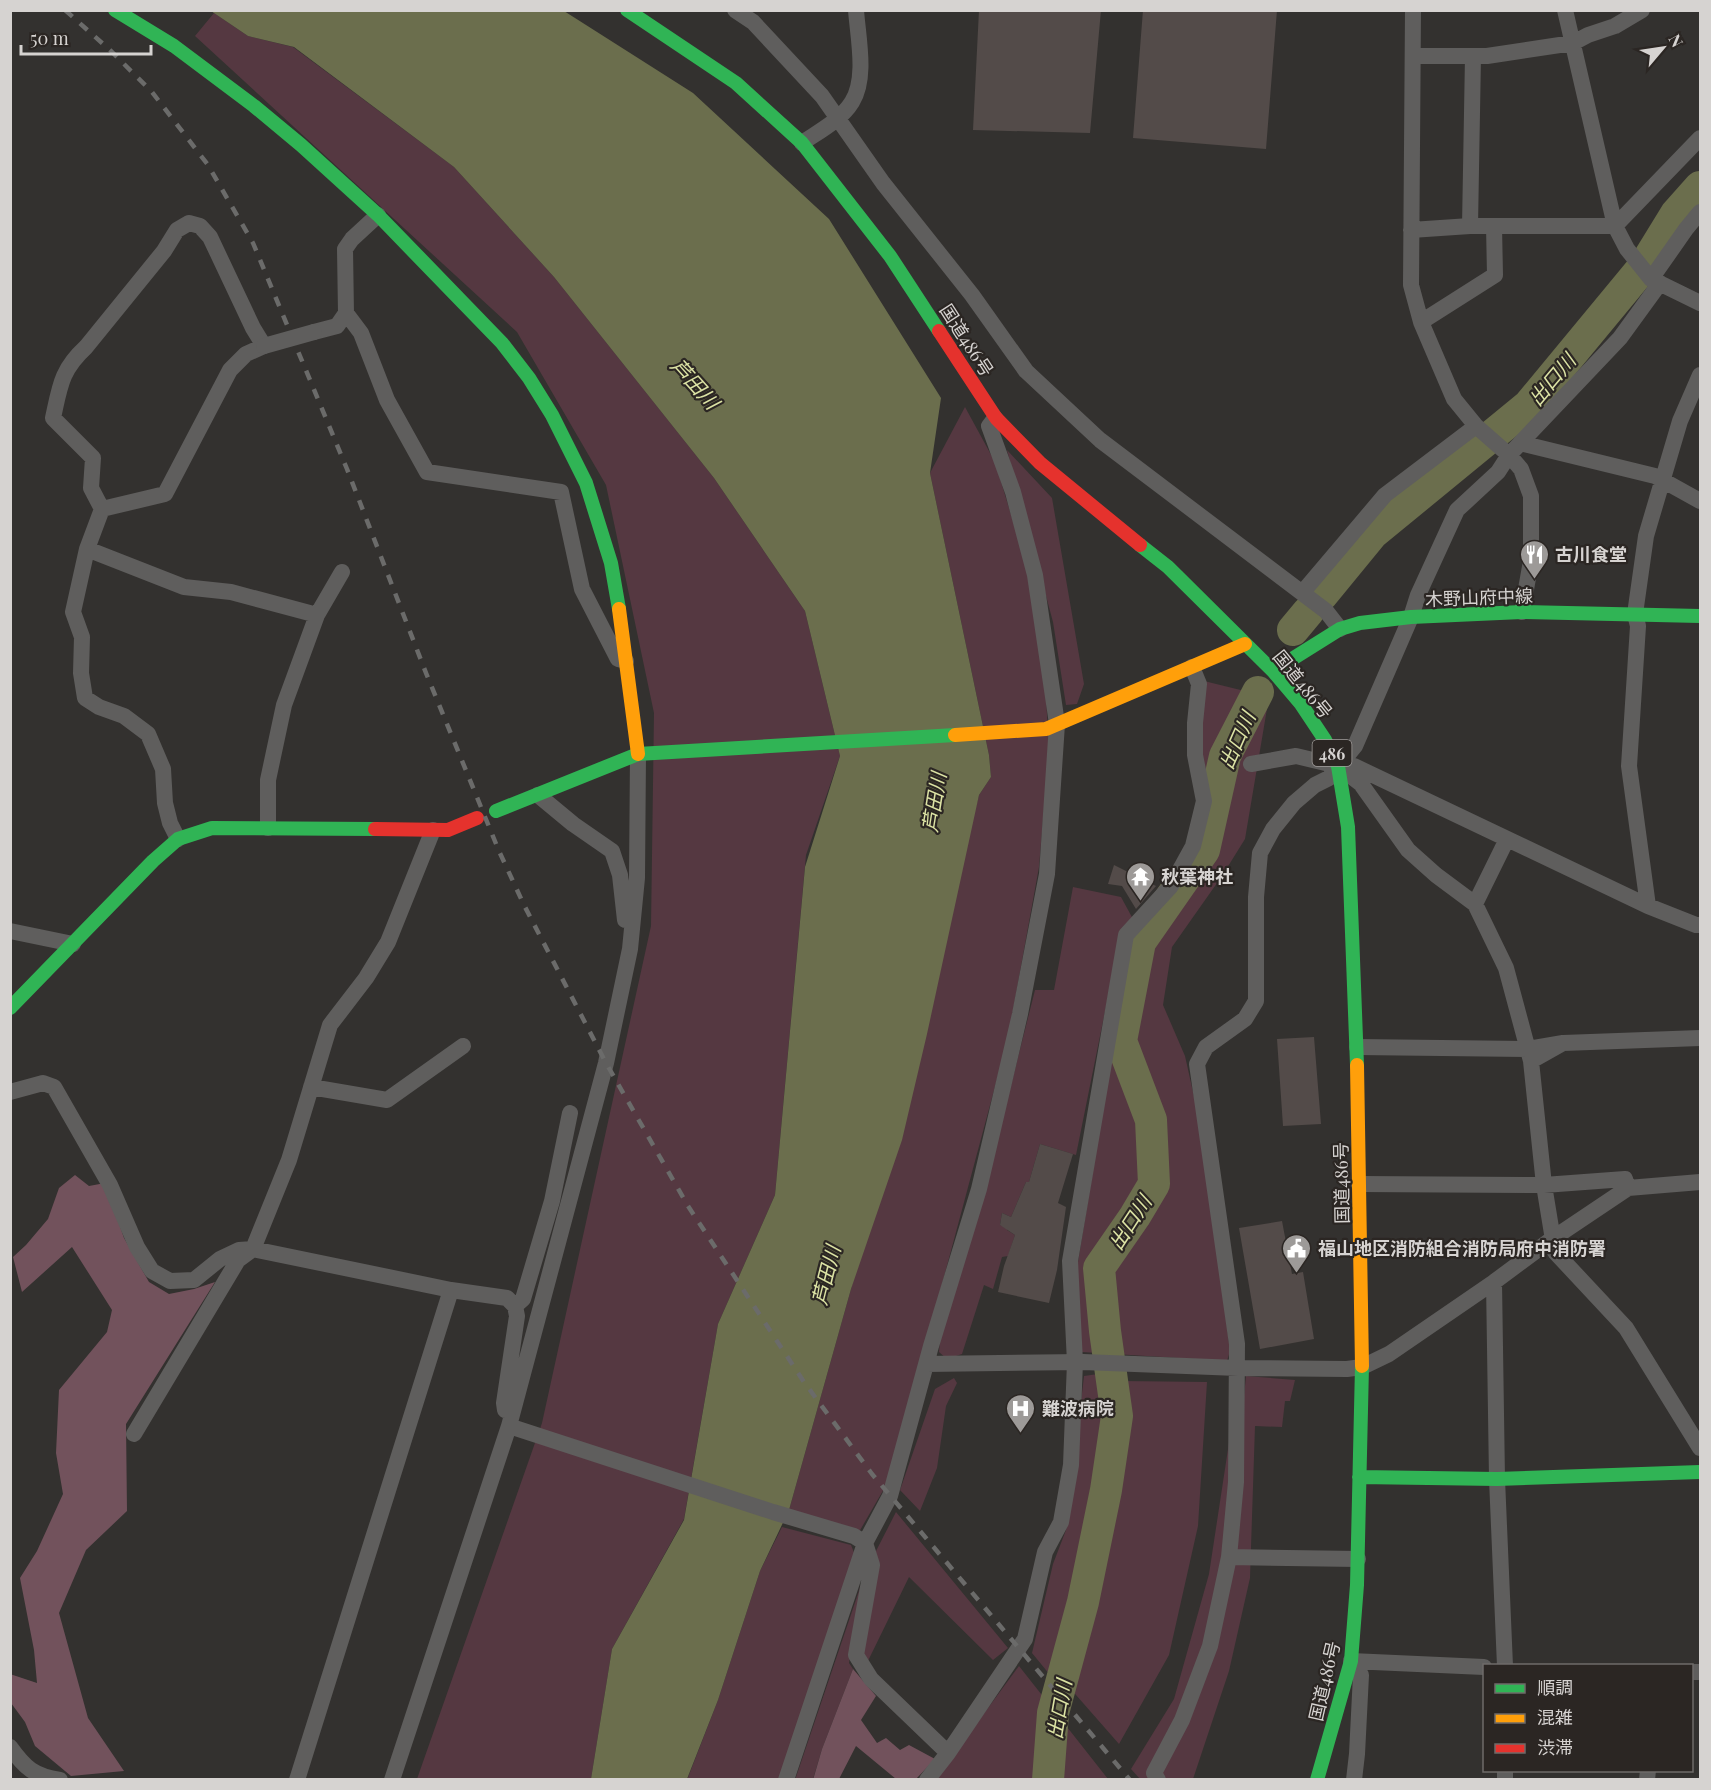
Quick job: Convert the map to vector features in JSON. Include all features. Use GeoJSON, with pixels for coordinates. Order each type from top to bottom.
{"type":"FeatureCollection","features":[{"type":"Feature","properties":{"kind":"main road"},"geometry":{"type":"LineString","coordinates":[[115,10],[174,46],[254,106],[301,145],[378,215],[502,344],[529,378],[552,415],[586,483],[610,563],[644,754]]}},
{"type":"Feature","properties":{"kind":"main road","name":"国道486号"},"geometry":{"type":"LineString","coordinates":[[627,10],[736,83],[802,143],[890,256],[996,418],[1040,463],[1168,567],[1273,671],[1301,705],[1325,740],[1338,766],[1348,827],[1357,1047],[1362,1367],[1358,1559],[1351,1661],[1317,1779]]}},
{"type":"Feature","properties":{"kind":"main road","name":"木野山府中線"},"geometry":{"type":"LineString","coordinates":[[1273,671],[1340,628],[1360,623],[1522,612],[1701,616]]}},
{"type":"Feature","properties":{"kind":"main road"},"geometry":{"type":"LineString","coordinates":[[496,811],[644,754],[1051,726],[1245,644]]}},
{"type":"Feature","properties":{"kind":"main road"},"geometry":{"type":"LineString","coordinates":[[10,1008],[153,861],[178,839],[212,828],[448,830],[477,818]]}},
{"type":"Feature","properties":{"kind":"main road"},"geometry":{"type":"LineString","coordinates":[[1359,1477],[1497,1479],[1701,1472]]}},
{"type":"Feature","properties":{"kind":"street"},"geometry":{"type":"LineString","coordinates":[[735,10],[753,22],[822,96],[883,183],[972,295],[1026,371],[1100,440],[1326,611],[1340,628]]}},
{"type":"Feature","properties":{"kind":"street"},"geometry":{"type":"LineString","coordinates":[[802,143],[837,118],[852,102],[861,78],[856,10]]}},
{"type":"Feature","properties":{"kind":"street"},"geometry":{"type":"LineString","coordinates":[[1413,10],[1411,285],[1421,322],[1454,399],[1476,426],[1515,449],[1655,476],[1701,501]]}},
{"type":"Feature","properties":{"kind":"street"},"geometry":{"type":"LineString","coordinates":[[1564,10],[1615,226],[1627,249],[1656,281],[1701,303]]}},
{"type":"Feature","properties":{"kind":"street"},"geometry":{"type":"LineString","coordinates":[[1413,56],[1487,56],[1573,43],[1615,26],[1642,10]]}},
{"type":"Feature","properties":{"kind":"street"},"geometry":{"type":"LineString","coordinates":[[1470,226],[1473,56]]}},
{"type":"Feature","properties":{"kind":"street"},"geometry":{"type":"LineString","coordinates":[[1411,230],[1470,226],[1615,226],[1701,138]]}},
{"type":"Feature","properties":{"kind":"street"},"geometry":{"type":"LineString","coordinates":[[1158,1779],[1154,1773],[1182,1720],[1210,1646],[1229,1557],[1236,1482],[1233,1367],[1237,1344],[1197,1064],[1206,1047],[1245,1019],[1256,1001],[1256,897],[1260,853],[1273,829],[1293,803],[1315,784],[1329,778],[1355,746],[1411,618],[1418,595],[1457,510],[1498,472],[1515,449],[1620,338],[1686,229],[1701,213]]}},
{"type":"Feature","properties":{"kind":"street"},"geometry":{"type":"LineString","coordinates":[[102,509],[165,494],[230,370],[246,354],[264,346],[337,326],[346,313],[345,249],[352,239],[378,215]]}},
{"type":"Feature","properties":{"kind":"street"},"geometry":{"type":"LineString","coordinates":[[178,839],[170,823],[165,803],[163,769],[148,734],[124,716],[99,707],[85,698],[81,673],[82,637],[73,612],[87,549],[102,509],[91,488],[93,458],[53,418],[63,376],[75,357],[86,347],[164,251],[177,230],[189,223],[200,226],[210,237],[253,328],[264,346]]}},
{"type":"Feature","properties":{"kind":"street"},"geometry":{"type":"LineString","coordinates":[[1421,322],[1495,275],[1494,226]]}},
{"type":"Feature","properties":{"kind":"street"},"geometry":{"type":"LineString","coordinates":[[346,313],[361,333],[387,400],[427,472],[561,492],[582,589],[618,659],[626,661]]}},
{"type":"Feature","properties":{"kind":"street"},"geometry":{"type":"LineString","coordinates":[[1648,906],[1629,766],[1638,626],[1635,614],[1646,536],[1680,421],[1701,375]]}},
{"type":"Feature","properties":{"kind":"street"},"geometry":{"type":"LineString","coordinates":[[786,1779],[860,1540],[890,1496],[926,1364],[979,1189],[1020,1014],[1047,874],[1051,726],[1035,575],[1013,492],[988,426],[996,418]]}},
{"type":"Feature","properties":{"kind":"street"},"geometry":{"type":"LineString","coordinates":[[1302,593],[1385,495],[1476,426]]}},
{"type":"Feature","properties":{"kind":"street"},"geometry":{"type":"LineString","coordinates":[[1515,449],[1531,496],[1531,561],[1522,612]]}},
{"type":"Feature","properties":{"kind":"street"},"geometry":{"type":"LineString","coordinates":[[87,549],[184,587],[231,592],[317,615]]}},
{"type":"Feature","properties":{"kind":"street"},"geometry":{"type":"LineString","coordinates":[[268,828],[268,780],[284,705],[317,615],[342,572]]}},
{"type":"Feature","properties":{"kind":"street"},"geometry":{"type":"LineString","coordinates":[[927,1779],[948,1754],[1025,1639],[1045,1552],[1061,1522],[1071,1465],[1079,1362],[1070,1262],[1126,935],[1171,886],[1193,846],[1204,801],[1194,755],[1199,684],[1192,667]]}},
{"type":"Feature","properties":{"kind":"street"},"geometry":{"type":"LineString","coordinates":[[509,1403],[606,1063],[630,949],[637,878],[644,754]]}},
{"type":"Feature","properties":{"kind":"street"},"geometry":{"type":"LineString","coordinates":[[1251,764],[1296,756],[1338,766],[1354,766],[1648,906],[1701,925]]}},
{"type":"Feature","properties":{"kind":"street"},"geometry":{"type":"LineString","coordinates":[[1338,766],[1361,784],[1408,850],[1436,875],[1475,904],[1506,968],[1529,1055],[1544,1185],[1555,1252],[1626,1328],[1701,1448]]}},
{"type":"Feature","properties":{"kind":"street"},"geometry":{"type":"LineString","coordinates":[[538,795],[573,824],[612,851],[620,875],[626,923],[632,929]]}},
{"type":"Feature","properties":{"kind":"street"},"geometry":{"type":"LineString","coordinates":[[134,1434],[238,1260],[253,1249],[289,1160],[330,1025],[366,978],[388,942],[432,830]]}},
{"type":"Feature","properties":{"kind":"street"},"geometry":{"type":"LineString","coordinates":[[1475,904],[1507,839]]}},
{"type":"Feature","properties":{"kind":"street"},"geometry":{"type":"LineString","coordinates":[[10,931],[73,944]]}},
{"type":"Feature","properties":{"kind":"street"},"geometry":{"type":"LineString","coordinates":[[1357,1047],[1529,1055],[1563,1043],[1701,1038]]}},
{"type":"Feature","properties":{"kind":"street"},"geometry":{"type":"LineString","coordinates":[[311,1087],[387,1100],[463,1046]]}},
{"type":"Feature","properties":{"kind":"street"},"geometry":{"type":"LineString","coordinates":[[10,1092],[43,1083],[54,1087],[110,1185],[137,1247],[152,1271],[170,1281],[194,1280],[220,1259],[239,1250],[253,1249],[451,1290],[507,1298],[515,1306],[517,1316],[509,1426],[392,1779]]}},
{"type":"Feature","properties":{"kind":"street"},"geometry":{"type":"LineString","coordinates":[[515,1306],[522,1299],[552,1201],[570,1113]]}},
{"type":"Feature","properties":{"kind":"street"},"geometry":{"type":"LineString","coordinates":[[1359,1184],[1544,1185],[1625,1179],[1628,1188]]}},
{"type":"Feature","properties":{"kind":"street"},"geometry":{"type":"LineString","coordinates":[[926,1364],[1079,1362],[1233,1367],[1347,1369],[1362,1367],[1389,1354],[1628,1188],[1701,1182]]}},
{"type":"Feature","properties":{"kind":"street"},"geometry":{"type":"LineString","coordinates":[[1494,1282],[1497,1479],[1505,1664]]}},
{"type":"Feature","properties":{"kind":"street"},"geometry":{"type":"LineString","coordinates":[[297,1779],[451,1290]]}},
{"type":"Feature","properties":{"kind":"street"},"geometry":{"type":"LineString","coordinates":[[509,1426],[860,1540],[872,1565],[856,1655],[871,1678],[948,1754]]}},
{"type":"Feature","properties":{"kind":"street"},"geometry":{"type":"LineString","coordinates":[[1229,1557],[1358,1559]]}},
{"type":"Feature","properties":{"kind":"street"},"geometry":{"type":"LineString","coordinates":[[1351,1661],[1483,1667]]}},
{"type":"Feature","properties":{"kind":"street"},"geometry":{"type":"LineString","coordinates":[[1351,1661],[1361,1675],[1354,1779]]}},
{"type":"Feature","properties":{"kind":"street"},"geometry":{"type":"LineString","coordinates":[[10,1747],[22,1764],[45,1778],[60,1779]]}},
{"type":"Feature","properties":{"kind":"shaded area"},"geometry":{"type":"Polygon","coordinates":[[[214,13],[248,36],[293,47],[454,167],[554,277],[714,478],[805,611],[840,756],[806,855],[775,1195],[718,1324],[684,1519],[612,1649],[591,1779],[417,1779],[542,1423],[651,926],[654,713],[606,485],[517,332],[195,36],[214,13]]]}},
{"type":"Feature","properties":{"kind":"shaded area"},"geometry":{"type":"Polygon","coordinates":[[[965,407],[995,462],[1027,567],[1046,698],[1049,748],[1039,867],[1008,1038],[937,1303],[888,1482],[859,1532],[789,1510],[851,1289],[979,795],[991,777],[989,755],[930,473],[965,407]]]}},
{"type":"Feature","properties":{"kind":"shaded area"},"geometry":{"type":"Polygon","coordinates":[[[1007,450],[1052,498],[1084,684],[1077,704],[1066,705],[1053,622],[1007,450]]]}},
{"type":"Feature","properties":{"kind":"shaded area"},"geometry":{"type":"Polygon","coordinates":[[[1204,681],[1269,697],[1245,839],[1172,947],[1163,1005],[1185,1056],[1204,1141],[1230,1351],[1227,1361],[1082,1352],[1077,1268],[1131,938],[1197,852],[1204,681]]]}},
{"type":"Feature","properties":{"kind":"shaded area"},"geometry":{"type":"Polygon","coordinates":[[[1073,887],[1121,897],[1133,919],[1121,932],[1076,1155],[1040,1144],[1029,1182],[1026,1182],[1011,1217],[1002,1213],[1000,1225],[1008,1227],[1007,1230],[1015,1235],[1008,1256],[1002,1257],[993,1289],[984,1285],[962,1354],[947,1359],[939,1352],[940,1341],[1005,1109],[1035,990],[1054,990],[1073,887]]]}},
{"type":"Feature","properties":{"kind":"shaded area"},"geometry":{"type":"Polygon","coordinates":[[[75,1175],[89,1186],[105,1183],[124,1238],[149,1282],[169,1294],[215,1282],[126,1424],[127,1511],[86,1550],[59,1613],[88,1718],[124,1771],[71,1776],[35,1746],[25,1722],[11,1703],[10,1674],[37,1683],[34,1650],[20,1578],[37,1551],[63,1494],[56,1453],[59,1390],[107,1332],[112,1310],[72,1247],[22,1292],[13,1257],[48,1219],[59,1188],[75,1175]]]}},
{"type":"Feature","properties":{"kind":"shaded area"},"geometry":{"type":"Polygon","coordinates":[[[1105,1373],[1110,1421],[1096,1508],[1055,1681],[1032,1653],[1053,1564],[1066,1530],[1084,1376],[1105,1373]]]}},
{"type":"Feature","properties":{"kind":"shaded area"},"geometry":{"type":"Polygon","coordinates":[[[1246,1376],[1295,1380],[1290,1401],[1285,1401],[1282,1427],[1255,1426],[1250,1578],[1229,1671],[1193,1779],[1140,1779],[1131,1769],[1174,1699],[1209,1574],[1230,1436],[1242,1416],[1246,1376]]]}},
{"type":"Feature","properties":{"kind":"shaded area"},"geometry":{"type":"Polygon","coordinates":[[[954,1378],[957,1383],[946,1406],[937,1468],[920,1511],[900,1490],[935,1389],[954,1378]]]}},
{"type":"Feature","properties":{"kind":"shaded area"},"geometry":{"type":"Polygon","coordinates":[[[1121,1381],[1207,1382],[1198,1526],[1169,1655],[1119,1744],[1069,1687],[1118,1485],[1121,1381]]]}},
{"type":"Feature","properties":{"kind":"shaded area"},"geometry":{"type":"Polygon","coordinates":[[[896,1512],[1008,1648],[993,1660],[909,1577],[866,1665],[862,1650],[875,1553],[896,1512]]]}},
{"type":"Feature","properties":{"kind":"shaded area"},"geometry":{"type":"Polygon","coordinates":[[[782,1527],[851,1545],[855,1555],[781,1779],[687,1780],[718,1700],[760,1571],[782,1527]]]}},
{"type":"Feature","properties":{"kind":"shaded area"},"geometry":{"type":"Polygon","coordinates":[[[863,1579],[849,1663],[853,1669],[813,1779],[795,1780],[863,1579]]]}},
{"type":"Feature","properties":{"kind":"shaded area"},"geometry":{"type":"Polygon","coordinates":[[[1019,1666],[1108,1779],[935,1780],[1019,1666]]]}},
{"type":"Feature","properties":{"kind":"shaded area"},"geometry":{"type":"Polygon","coordinates":[[[853,1669],[876,1696],[861,1720],[877,1743],[886,1738],[900,1750],[909,1745],[935,1759],[916,1779],[896,1779],[856,1746],[839,1779],[813,1780],[822,1749],[853,1669]]]}},
{"type":"Feature","properties":{"kind":"water","name":"芦田川"},"geometry":{"type":"Polygon","coordinates":[[[211,11],[564,11],[693,93],[829,219],[941,398],[930,473],[989,755],[991,777],[979,795],[902,1140],[851,1289],[789,1510],[760,1571],[718,1700],[687,1779],[591,1779],[612,1649],[684,1520],[718,1324],[775,1195],[805,867],[840,756],[805,611],[714,478],[554,277],[454,167],[294,47],[248,36],[211,11]]]}},
{"type":"Feature","properties":{"kind":"building"},"geometry":{"type":"Polygon","coordinates":[[[979,10],[1101,10],[1090,133],[973,130],[979,10]]]}},
{"type":"Feature","properties":{"kind":"building"},"geometry":{"type":"Polygon","coordinates":[[[1143,10],[1277,10],[1266,149],[1133,138],[1143,10]]]}},
{"type":"Feature","properties":{"kind":"building","name":"秋葉神社"},"geometry":{"type":"Polygon","coordinates":[[[1114,865],[1156,886],[1136,909],[1122,886],[1108,884],[1114,865]]]}},
{"type":"Feature","properties":{"kind":"building"},"geometry":{"type":"Polygon","coordinates":[[[1314,1037],[1321,1124],[1283,1126],[1277,1039],[1314,1037]]]}},
{"type":"Feature","properties":{"kind":"building"},"geometry":{"type":"Polygon","coordinates":[[[1040,1144],[1073,1154],[1058,1203],[1066,1207],[1057,1270],[1049,1303],[998,1292],[1015,1235],[1000,1225],[1002,1213],[1011,1217],[1026,1182],[1029,1182],[1040,1144]]]}},
{"type":"Feature","properties":{"kind":"building"},"geometry":{"type":"Polygon","coordinates":[[[1282,1221],[1292,1274],[1303,1272],[1314,1339],[1260,1349],[1239,1228],[1282,1221]]]}},
{"type":"Feature","properties":{"kind":"waterway","name":"出口川"},"geometry":{"type":"LineString","coordinates":[[1322,595],[1372,534],[1529,405],[1644,266],[1676,214],[1700,187]]}},
{"type":"Feature","properties":{"kind":"waterway","name":"出口川"},"geometry":{"type":"LineString","coordinates":[[1293,630],[1308,612]]}},
{"type":"Feature","properties":{"kind":"waterway","name":"出口川"},"geometry":{"type":"LineString","coordinates":[[1048,1780],[1053,1713],[1083,1602],[1106,1490],[1117,1416],[1099,1268],[1154,1184],[1151,1120],[1121,1041],[1140,942],[1204,850],[1225,756],[1258,692]]}},
{"type":"Feature","properties":{"kind":"railway"},"geometry":{"type":"LineString","coordinates":[[65,10],[152,92],[208,165],[253,243],[347,469],[426,673],[499,851],[524,905],[606,1063],[688,1206],[804,1382],[872,1474],[1130,1780]]}},
{"type":"Feature","properties":{"kind":"traffic: fast"},"geometry":{"type":"LineString","coordinates":[[115,10],[174,46],[254,106],[301,145],[378,215],[502,343],[529,378],[552,415],[586,483],[611,563],[619,609]]}},
{"type":"Feature","properties":{"kind":"traffic: fast"},"geometry":{"type":"LineString","coordinates":[[627,10],[736,83],[802,143],[890,256],[939,331]]}},
{"type":"Feature","properties":{"kind":"traffic: fast"},"geometry":{"type":"LineString","coordinates":[[1140,545],[1168,567],[1273,671],[1301,704],[1325,740],[1338,766],[1348,827],[1357,1065]]}},
{"type":"Feature","properties":{"kind":"traffic: fast"},"geometry":{"type":"LineString","coordinates":[[1273,671],[1340,629],[1360,623],[1411,617],[1522,612],[1700,616]]}},
{"type":"Feature","properties":{"kind":"traffic: fast"},"geometry":{"type":"LineString","coordinates":[[496,811],[638,754],[955,735]]}},
{"type":"Feature","properties":{"kind":"traffic: fast"},"geometry":{"type":"LineString","coordinates":[[10,1008],[153,861],[178,839],[212,828],[375,829]]}},
{"type":"Feature","properties":{"kind":"traffic: fast"},"geometry":{"type":"LineString","coordinates":[[1317,1780],[1351,1661],[1357,1585],[1362,1366]]}},
{"type":"Feature","properties":{"kind":"traffic: fast"},"geometry":{"type":"LineString","coordinates":[[1359,1477],[1497,1479],[1700,1472]]}},
{"type":"Feature","properties":{"kind":"traffic: slow"},"geometry":{"type":"LineString","coordinates":[[619,609],[638,754]]}},
{"type":"Feature","properties":{"kind":"traffic: slow"},"geometry":{"type":"LineString","coordinates":[[955,735],[1046,729],[1245,644]]}},
{"type":"Feature","properties":{"kind":"traffic: slow"},"geometry":{"type":"LineString","coordinates":[[1357,1065],[1362,1366]]}},
{"type":"Feature","properties":{"kind":"traffic: jam"},"geometry":{"type":"LineString","coordinates":[[939,331],[996,418],[1040,463],[1140,545]]}},
{"type":"Feature","properties":{"kind":"traffic: jam"},"geometry":{"type":"LineString","coordinates":[[375,829],[448,830],[477,818]]}},
{"type":"Feature","properties":{"kind":"place","name":"古川食堂"},"geometry":{"type":"Point","coordinates":[1534,580]}},
{"type":"Feature","properties":{"kind":"place","name":"秋葉神社"},"geometry":{"type":"Point","coordinates":[1140,902]}},
{"type":"Feature","properties":{"kind":"place","name":"福山地区消防組合消防局府中消防署"},"geometry":{"type":"Point","coordinates":[1297,1274]}},
{"type":"Feature","properties":{"kind":"place","name":"難波病院"},"geometry":{"type":"Point","coordinates":[1021,1434]}}]}
